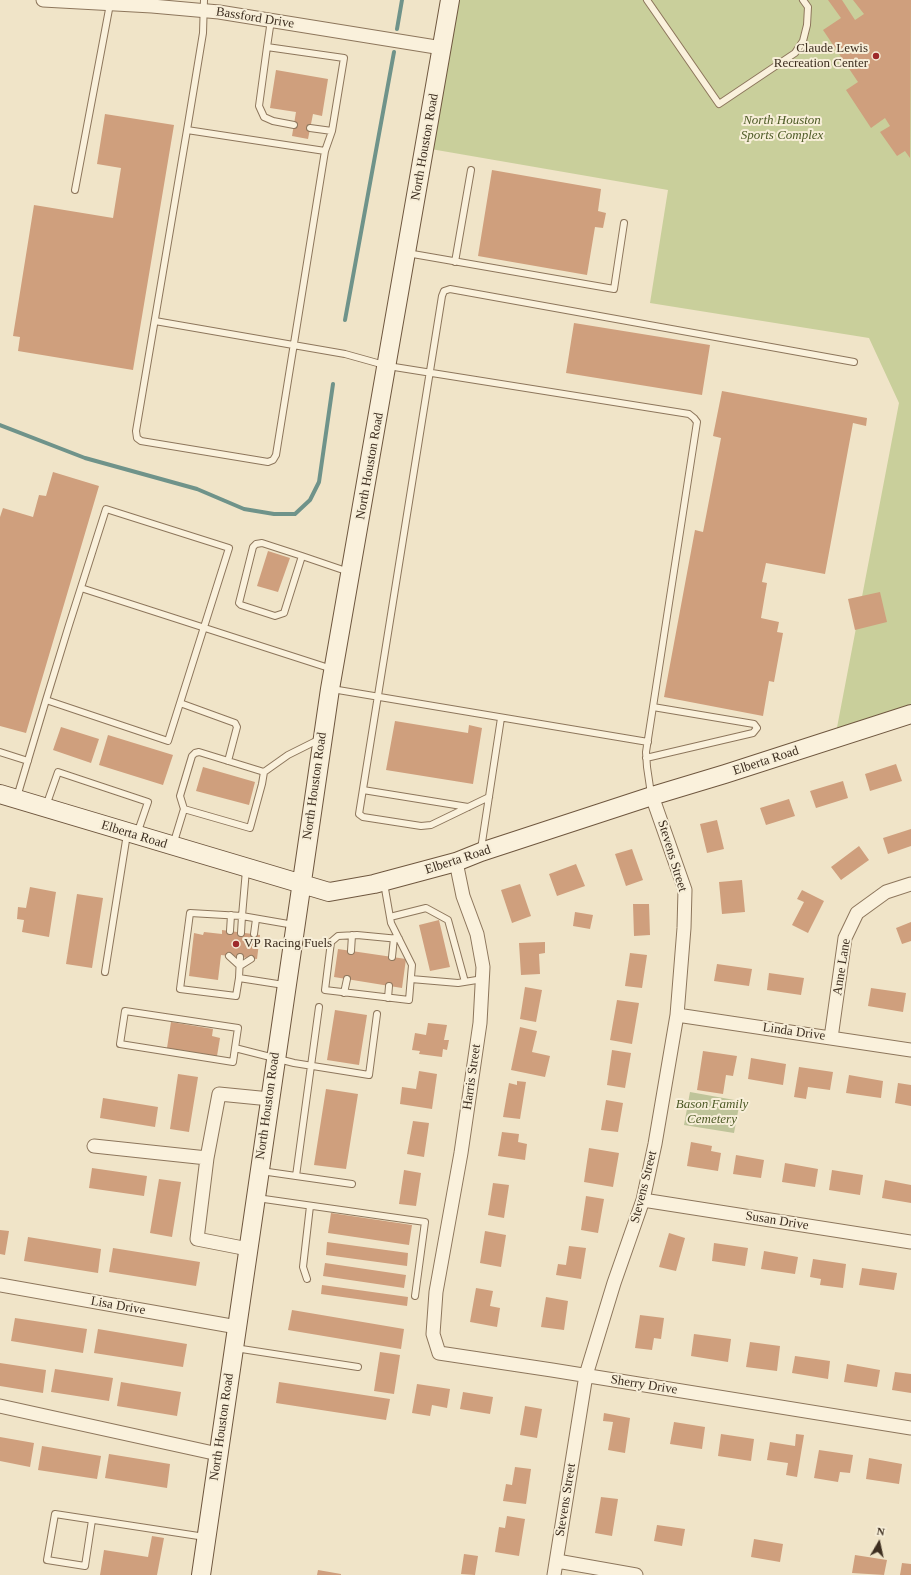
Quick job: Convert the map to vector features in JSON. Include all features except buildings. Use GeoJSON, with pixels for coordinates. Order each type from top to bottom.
{"type":"FeatureCollection","features":[{"type":"Feature","properties":{"kind":"street","name":"Bassford Drive"},"geometry":{"type":"LineString","coordinates":[[43,0],[110,4],[203,5],[271,20],[442,48]]}},
{"type":"Feature","properties":{"kind":"street","name":"North Houston Road"},"geometry":{"type":"LineString","coordinates":[[201,1575],[275,1058],[333,670],[388,366],[450,0]]}},
{"type":"Feature","properties":{"kind":"street","name":"Elberta Road"},"geometry":{"type":"LineString","coordinates":[[8,796],[301,885],[329,892],[384,882],[456,862],[481,852],[652,796],[911,714]]}},
{"type":"Feature","properties":{"kind":"street","name":"Stevens Street"},"geometry":{"type":"LineString","coordinates":[[554,1575],[586,1376],[614,1283],[643,1200],[655,1144],[677,1015],[682,964],[685,890],[652,796]]}},
{"type":"Feature","properties":{"kind":"street","name":"Harris Street"},"geometry":{"type":"LineString","coordinates":[[436,1292],[461,1153],[480,1023],[483,979],[483,968],[477,934],[463,896],[456,862]]}},
{"type":"Feature","properties":{"kind":"street","name":"Anne Lane"},"geometry":{"type":"LineString","coordinates":[[831,1038],[845,938],[858,913],[886,892],[911,884]]}},
{"type":"Feature","properties":{"kind":"street","name":"Linda Drive"},"geometry":{"type":"LineString","coordinates":[[677,1015],[911,1050]]}},
{"type":"Feature","properties":{"kind":"street"},"geometry":{"type":"LineString","coordinates":[[248,1249],[197,1239],[207,1158],[219,1094],[270,1099]]}},
{"type":"Feature","properties":{"kind":"street"},"geometry":{"type":"LineString","coordinates":[[94,1146],[207,1158]]}},
{"type":"Feature","properties":{"kind":"street","name":"Susan Drive"},"geometry":{"type":"LineString","coordinates":[[643,1200],[911,1242]]}},
{"type":"Feature","properties":{"kind":"street","name":"Lisa Drive"},"geometry":{"type":"LineString","coordinates":[[0,1285],[237,1327]]}},
{"type":"Feature","properties":{"kind":"street","name":"Sherry Drive"},"geometry":{"type":"LineString","coordinates":[[436,1292],[433,1334],[439,1353],[911,1428]]}},
{"type":"Feature","properties":{"kind":"street"},"geometry":{"type":"LineString","coordinates":[[0,1406],[218,1454]]}},
{"type":"Feature","properties":{"kind":"street"},"geometry":{"type":"LineString","coordinates":[[557,1561],[636,1575]]}},
{"type":"Feature","properties":{"kind":"lane"},"geometry":{"type":"LineString","coordinates":[[646,0],[719,104],[795,53],[803,41],[807,25],[808,7],[803,0]]}},
{"type":"Feature","properties":{"kind":"lane"},"geometry":{"type":"LineString","coordinates":[[75,190],[110,4]]}},
{"type":"Feature","properties":{"kind":"lane"},"geometry":{"type":"LineString","coordinates":[[203,5],[203,33],[188,130],[136,431],[137,438],[141,441],[268,462],[276,455],[325,151],[332,131],[344,58],[267,46]]}},
{"type":"Feature","properties":{"kind":"lane"},"geometry":{"type":"LineString","coordinates":[[271,20],[259,106],[264,117],[273,121],[294,125]]}},
{"type":"Feature","properties":{"kind":"lane"},"geometry":{"type":"LineString","coordinates":[[310,128],[332,131]]}},
{"type":"Feature","properties":{"kind":"lane"},"geometry":{"type":"LineString","coordinates":[[188,130],[325,151]]}},
{"type":"Feature","properties":{"kind":"lane"},"geometry":{"type":"LineString","coordinates":[[456,262],[471,170]]}},
{"type":"Feature","properties":{"kind":"lane"},"geometry":{"type":"LineString","coordinates":[[407,254],[614,288],[624,223]]}},
{"type":"Feature","properties":{"kind":"lane"},"geometry":{"type":"LineString","coordinates":[[489,798],[430,825],[421,826],[363,817],[359,814],[444,291],[450,288],[854,362]]}},
{"type":"Feature","properties":{"kind":"lane"},"geometry":{"type":"LineString","coordinates":[[155,321],[344,354],[388,366],[689,414],[694,418],[697,422],[646,758],[652,796]]}},
{"type":"Feature","properties":{"kind":"lane"},"geometry":{"type":"LineString","coordinates":[[8,796],[28,761],[46,700],[106,510],[229,548],[168,741],[46,700]]}},
{"type":"Feature","properties":{"kind":"lane"},"geometry":{"type":"LineString","coordinates":[[302,556],[284,613],[280,616],[276,616],[239,603],[253,548],[256,544],[262,543],[302,556],[351,572]]}},
{"type":"Feature","properties":{"kind":"lane"},"geometry":{"type":"LineString","coordinates":[[81,588],[333,670]]}},
{"type":"Feature","properties":{"kind":"lane"},"geometry":{"type":"LineString","coordinates":[[330,689],[648,742]]}},
{"type":"Feature","properties":{"kind":"lane"},"geometry":{"type":"LineString","coordinates":[[180,703],[235,723],[237,727],[228,761]]}},
{"type":"Feature","properties":{"kind":"lane"},"geometry":{"type":"LineString","coordinates":[[646,758],[753,733],[757,728],[754,724],[653,707]]}},
{"type":"Feature","properties":{"kind":"lane"},"geometry":{"type":"LineString","coordinates":[[481,852],[501,718]]}},
{"type":"Feature","properties":{"kind":"lane"},"geometry":{"type":"LineString","coordinates":[[184,809],[250,828],[264,772],[288,755],[323,738]]}},
{"type":"Feature","properties":{"kind":"lane"},"geometry":{"type":"LineString","coordinates":[[0,752],[28,761]]}},
{"type":"Feature","properties":{"kind":"lane"},"geometry":{"type":"LineString","coordinates":[[172,846],[184,809],[180,796],[192,756],[195,753],[200,752],[264,772]]}},
{"type":"Feature","properties":{"kind":"lane"},"geometry":{"type":"LineString","coordinates":[[45,808],[58,772],[148,802],[132,834],[105,972]]}},
{"type":"Feature","properties":{"kind":"lane"},"geometry":{"type":"LineString","coordinates":[[363,790],[468,807]]}},
{"type":"Feature","properties":{"kind":"lane"},"geometry":{"type":"LineString","coordinates":[[241,933],[246,868]]}},
{"type":"Feature","properties":{"kind":"lane"},"geometry":{"type":"LineString","coordinates":[[384,882],[391,923],[396,938],[412,965],[409,1000],[325,990],[331,942],[338,936],[352,935],[396,938]]}},
{"type":"Feature","properties":{"kind":"lane"},"geometry":{"type":"LineString","coordinates":[[390,917],[426,908],[448,920],[465,982]]}},
{"type":"Feature","properties":{"kind":"lane"},"geometry":{"type":"LineString","coordinates":[[240,958],[236,996],[180,989],[190,913],[242,916],[295,925]]}},
{"type":"Feature","properties":{"kind":"lane"},"geometry":{"type":"LineString","coordinates":[[230,931],[231,915]]}},
{"type":"Feature","properties":{"kind":"lane"},"geometry":{"type":"LineString","coordinates":[[254,934],[256,918]]}},
{"type":"Feature","properties":{"kind":"lane"},"geometry":{"type":"LineString","coordinates":[[351,951],[352,935]]}},
{"type":"Feature","properties":{"kind":"lane"},"geometry":{"type":"LineString","coordinates":[[392,957],[396,938]]}},
{"type":"Feature","properties":{"kind":"lane"},"geometry":{"type":"LineString","coordinates":[[229,956],[240,966]]}},
{"type":"Feature","properties":{"kind":"lane"},"geometry":{"type":"LineString","coordinates":[[240,966],[251,959]]}},
{"type":"Feature","properties":{"kind":"lane"},"geometry":{"type":"LineString","coordinates":[[239,978],[286,985]]}},
{"type":"Feature","properties":{"kind":"lane"},"geometry":{"type":"LineString","coordinates":[[344,993],[347,979]]}},
{"type":"Feature","properties":{"kind":"lane"},"geometry":{"type":"LineString","coordinates":[[411,979],[458,983],[483,979]]}},
{"type":"Feature","properties":{"kind":"lane"},"geometry":{"type":"LineString","coordinates":[[388,998],[389,986]]}},
{"type":"Feature","properties":{"kind":"lane"},"geometry":{"type":"LineString","coordinates":[[296,1176],[319,1007]]}},
{"type":"Feature","properties":{"kind":"lane"},"geometry":{"type":"LineString","coordinates":[[125,1011],[238,1028],[235,1048],[233,1062],[120,1044],[125,1011]]}},
{"type":"Feature","properties":{"kind":"lane"},"geometry":{"type":"LineString","coordinates":[[235,1048],[311,1066],[369,1076],[377,1014]]}},
{"type":"Feature","properties":{"kind":"lane"},"geometry":{"type":"LineString","coordinates":[[259,1171],[352,1184]]}},
{"type":"Feature","properties":{"kind":"lane"},"geometry":{"type":"LineString","coordinates":[[255,1198],[425,1222],[415,1296]]}},
{"type":"Feature","properties":{"kind":"lane"},"geometry":{"type":"LineString","coordinates":[[307,1279],[303,1267],[310,1206]]}},
{"type":"Feature","properties":{"kind":"lane"},"geometry":{"type":"LineString","coordinates":[[234,1347],[358,1368]]}},
{"type":"Feature","properties":{"kind":"lane"},"geometry":{"type":"LineString","coordinates":[[92,1520],[85,1566],[47,1560],[55,1514],[206,1538]]}},
{"type":"Feature","properties":{"kind":"green space","name":"North Houston Sports Complex"},"geometry":{"type":"Polygon","coordinates":[[[450,0],[911,0],[911,714],[835,738],[899,403],[869,338],[650,303],[668,190],[425,148],[450,0]]]}},
{"type":"Feature","properties":{"kind":"green space","name":"Bason Family Cemetery"},"geometry":{"type":"Polygon","coordinates":[[[690,1092],[740,1101],[734,1133],[684,1125],[690,1092]]]}},
{"type":"Feature","properties":{"kind":"waterway"},"geometry":{"type":"LineString","coordinates":[[397,29],[402,0]]}},
{"type":"Feature","properties":{"kind":"waterway"},"geometry":{"type":"LineString","coordinates":[[345,320],[394,52]]}},
{"type":"Feature","properties":{"kind":"waterway"},"geometry":{"type":"LineString","coordinates":[[0,425],[85,458],[197,489],[244,509],[274,514],[295,514],[310,500],[319,482],[333,384]]}},
{"type":"Feature","properties":{"kind":"place","name":"Claude Lewis Recreation Center"},"geometry":{"type":"Point","coordinates":[876,56]}},
{"type":"Feature","properties":{"kind":"place","name":"VP Racing Fuels"},"geometry":{"type":"Point","coordinates":[236,944]}}]}
